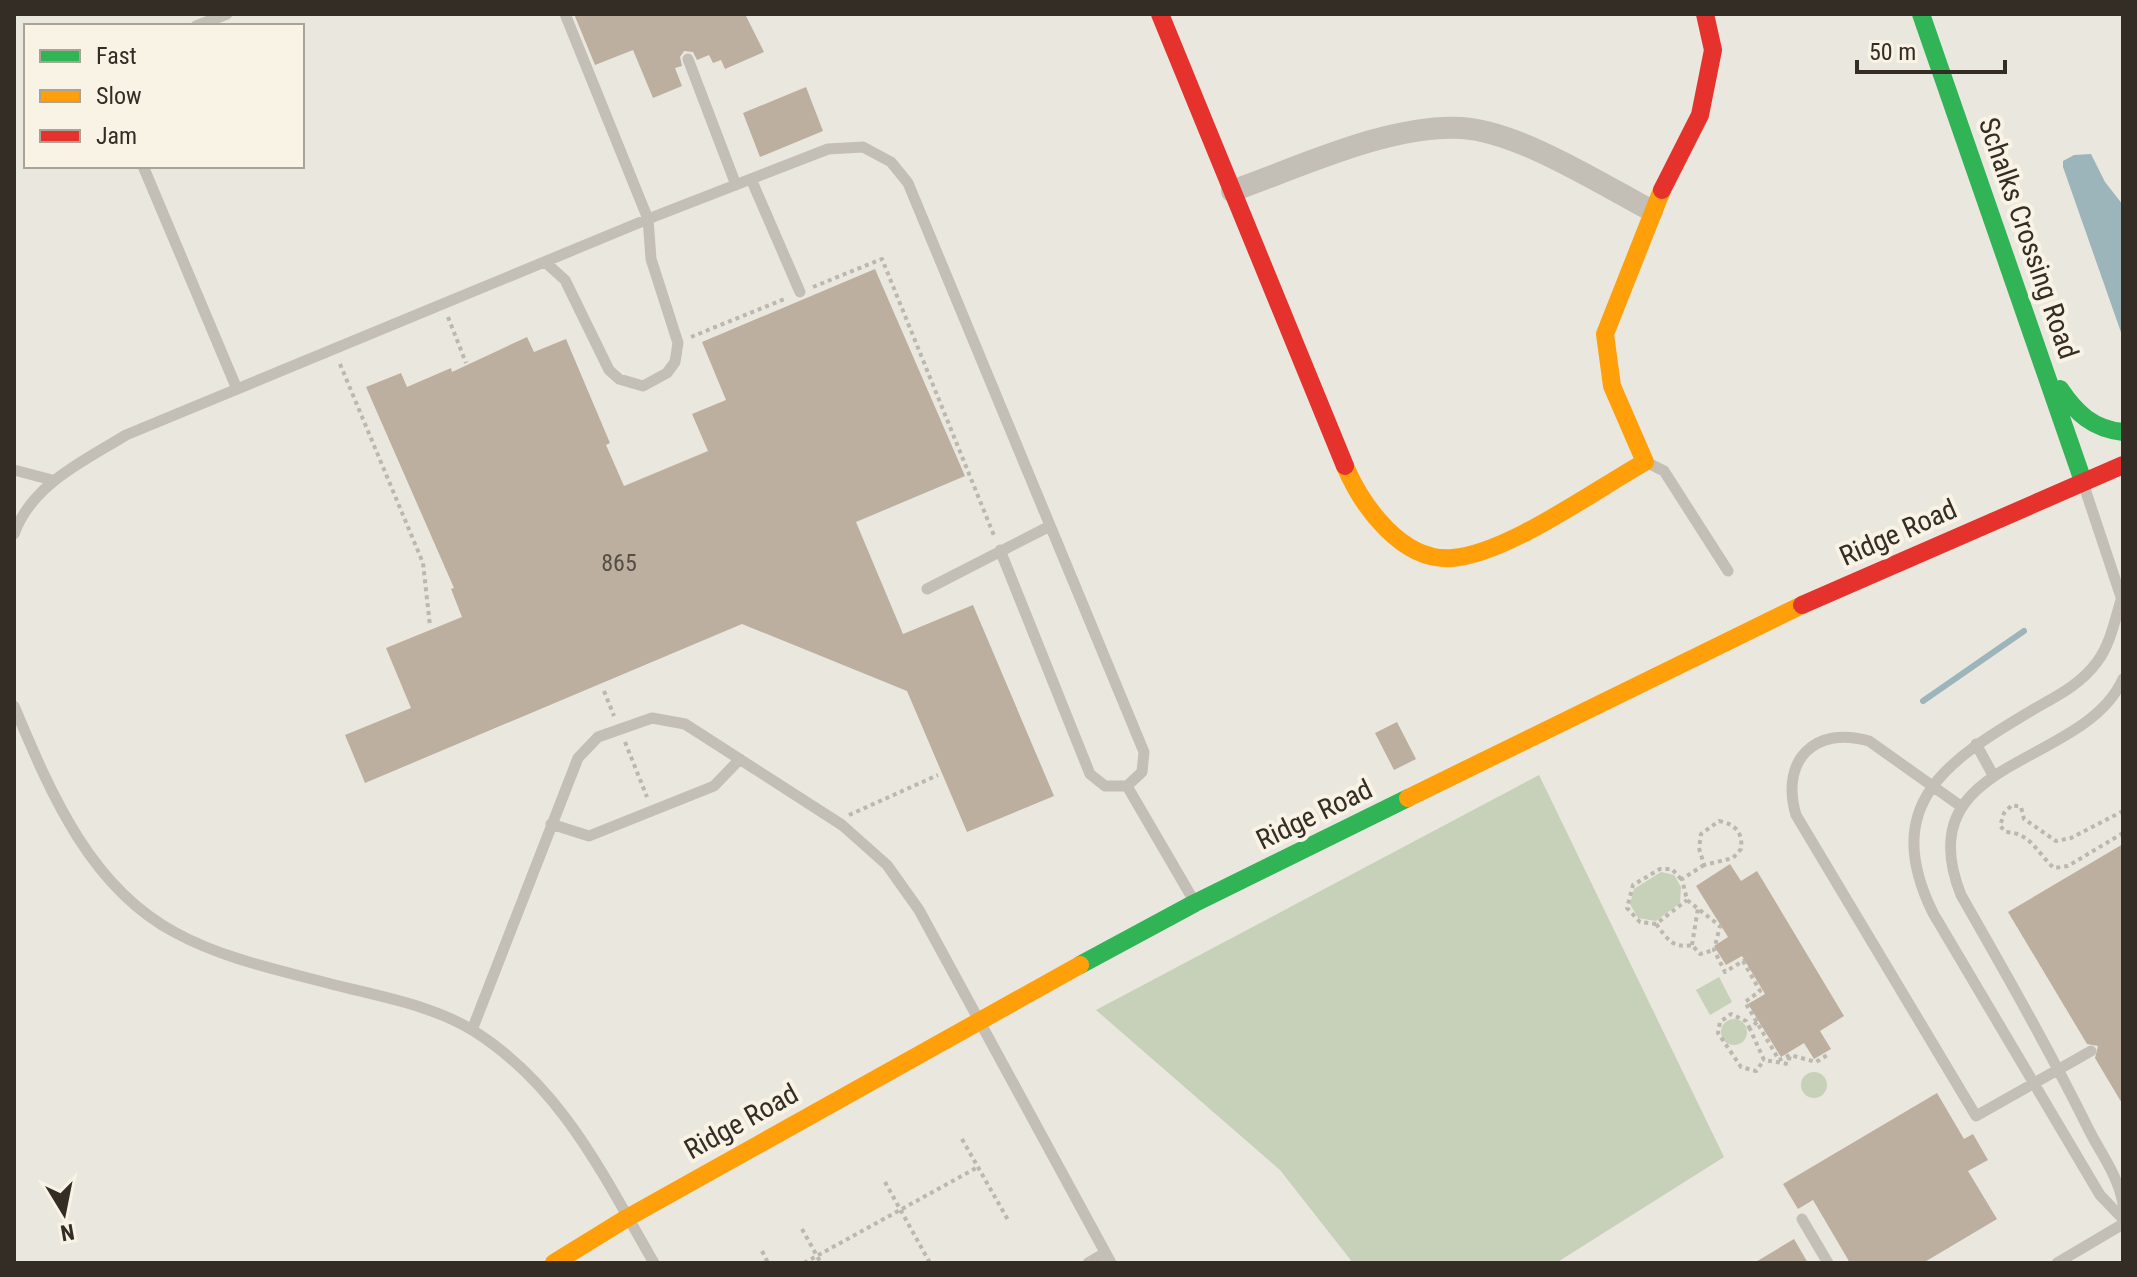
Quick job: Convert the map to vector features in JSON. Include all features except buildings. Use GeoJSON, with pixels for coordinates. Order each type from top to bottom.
{"type":"FeatureCollection","features":[{"type":"Feature","properties":{"kind":"street"},"geometry":{"type":"LineString","coordinates":[[1160,14],[1352,482],[1378,522],[1413,548],[1450,558],[1504,540],[1645,462],[1612,386],[1605,334],[1652,211],[1700,115],[1713,50],[1705,14]]}},
{"type":"Feature","properties":{"kind":"street","name":"Schalks Crossing Road"},"geometry":{"type":"LineString","coordinates":[[1921,14],[2083,481]]}},
{"type":"Feature","properties":{"kind":"street"},"geometry":{"type":"LineString","coordinates":[[1232,191],[1384,136],[1463,128],[1533,148],[1652,211]]}},
{"type":"Feature","properties":{"kind":"street"},"geometry":{"type":"LineString","coordinates":[[2043,364],[2075,413],[2093,424],[2123,432]]}},
{"type":"Feature","properties":{"kind":"street","name":"Ridge Road"},"geometry":{"type":"LineString","coordinates":[[554,1263],[627,1218],[977,1020],[1195,903],[1787,612],[2123,465]]}},
{"type":"Feature","properties":{"kind":"lane"},"geometry":{"type":"LineString","coordinates":[[201,24],[227,14]]}},
{"type":"Feature","properties":{"kind":"lane"},"geometry":{"type":"LineString","coordinates":[[545,262],[565,280],[605,363],[619,379],[643,386],[658,381],[675,362],[678,343],[651,259],[648,219],[565,14]]}},
{"type":"Feature","properties":{"kind":"lane"},"geometry":{"type":"LineString","coordinates":[[688,59],[736,185]]}},
{"type":"Feature","properties":{"kind":"lane"},"geometry":{"type":"LineString","coordinates":[[14,534],[18,523],[52,480],[126,435],[648,219],[828,149],[863,147],[891,162],[908,183],[1144,752],[1142,772],[1127,786],[1105,786],[1090,774],[1000,550]]}},
{"type":"Feature","properties":{"kind":"lane"},"geometry":{"type":"LineString","coordinates":[[144,168],[237,389]]}},
{"type":"Feature","properties":{"kind":"lane"},"geometry":{"type":"LineString","coordinates":[[751,179],[800,292]]}},
{"type":"Feature","properties":{"kind":"lane"},"geometry":{"type":"LineString","coordinates":[[1645,462],[1664,471],[1728,571]]}},
{"type":"Feature","properties":{"kind":"lane"},"geometry":{"type":"LineString","coordinates":[[14,470],[52,480]]}},
{"type":"Feature","properties":{"kind":"lane"},"geometry":{"type":"LineString","coordinates":[[2057,1263],[2123,1222],[2100,1195],[1918,883],[1913,856],[1914,829],[1933,785],[1953,762],[1976,744],[2077,684],[2099,660],[2122,602],[2083,481]]}},
{"type":"Feature","properties":{"kind":"lane"},"geometry":{"type":"LineString","coordinates":[[927,589],[1050,526]]}},
{"type":"Feature","properties":{"kind":"lane"},"geometry":{"type":"LineString","coordinates":[[2123,679],[2115,696],[2087,722],[1993,775],[1962,807],[1952,827],[1949,851],[1952,873],[1961,895],[2060,1068],[2091,1135],[2119,1182],[2123,1204]]}},
{"type":"Feature","properties":{"kind":"lane"},"geometry":{"type":"LineString","coordinates":[[14,706],[53,797],[85,850],[129,899],[174,933],[239,960],[417,1006],[472,1030],[520,1064],[561,1107],[654,1263]]}},
{"type":"Feature","properties":{"kind":"lane"},"geometry":{"type":"LineString","coordinates":[[472,1030],[578,758],[598,737],[652,718],[685,724],[842,825],[887,865],[919,910],[1108,1258],[1088,1263]]}},
{"type":"Feature","properties":{"kind":"lane"},"geometry":{"type":"LineString","coordinates":[[1962,807],[1869,741],[1852,736],[1833,737],[1814,744],[1800,757],[1791,776],[1791,797],[1796,815],[1976,1116],[2091,1051]]}},
{"type":"Feature","properties":{"kind":"lane"},"geometry":{"type":"LineString","coordinates":[[1976,744],[1993,775]]}},
{"type":"Feature","properties":{"kind":"lane"},"geometry":{"type":"LineString","coordinates":[[551,824],[589,836],[714,786],[740,759]]}},
{"type":"Feature","properties":{"kind":"lane"},"geometry":{"type":"LineString","coordinates":[[1127,786],[1195,903]]}},
{"type":"Feature","properties":{"kind":"lane"},"geometry":{"type":"LineString","coordinates":[[1802,1219],[1828,1263]]}},
{"type":"Feature","properties":{"kind":"path"},"geometry":{"type":"LineString","coordinates":[[678,343],[882,259],[1000,550]]}},
{"type":"Feature","properties":{"kind":"path"},"geometry":{"type":"LineString","coordinates":[[442,304],[466,363]]}},
{"type":"Feature","properties":{"kind":"path"},"geometry":{"type":"LineString","coordinates":[[340,364],[423,563],[430,626]]}},
{"type":"Feature","properties":{"kind":"path"},"geometry":{"type":"LineString","coordinates":[[604,691],[652,811]]}},
{"type":"Feature","properties":{"kind":"path"},"geometry":{"type":"LineString","coordinates":[[842,825],[850,814],[938,775]]}},
{"type":"Feature","properties":{"kind":"path"},"geometry":{"type":"LineString","coordinates":[[2123,811],[2071,838],[2056,841],[2024,819],[2021,807],[2012,805],[2004,813],[2000,826],[2006,832],[2017,833],[2031,840],[2054,868],[2068,866],[2123,833]]}},
{"type":"Feature","properties":{"kind":"path"},"geometry":{"type":"LineString","coordinates":[[1682,879],[1704,865],[1733,858],[1741,849],[1738,830],[1731,823],[1719,821],[1701,834],[1699,848],[1704,865]]}},
{"type":"Feature","properties":{"kind":"path"},"geometry":{"type":"LineString","coordinates":[[1687,900],[1656,924],[1631,917],[1628,895],[1633,885],[1660,869],[1672,869],[1682,879],[1687,900],[1720,926],[1714,950],[1725,972],[1743,961],[1760,991],[1745,1002],[1779,1060],[1790,1055],[1816,1062],[1829,1054]]}},
{"type":"Feature","properties":{"kind":"path"},"geometry":{"type":"LineString","coordinates":[[1692,945],[1698,908]]}},
{"type":"Feature","properties":{"kind":"path"},"geometry":{"type":"LineString","coordinates":[[1656,924],[1671,944],[1681,947],[1692,945]]}},
{"type":"Feature","properties":{"kind":"path"},"geometry":{"type":"LineString","coordinates":[[1692,945],[1700,954],[1714,950]]}},
{"type":"Feature","properties":{"kind":"path"},"geometry":{"type":"LineString","coordinates":[[1764,1060],[1756,1071],[1741,1067],[1718,1033],[1720,1022],[1731,1014],[1746,1021],[1764,1060],[1778,1065],[1788,1064],[1790,1055]]}},
{"type":"Feature","properties":{"kind":"path"},"geometry":{"type":"LineString","coordinates":[[1750,1029],[1757,1022]]}},
{"type":"Feature","properties":{"kind":"path"},"geometry":{"type":"LineString","coordinates":[[962,1139],[1008,1220]]}},
{"type":"Feature","properties":{"kind":"path"},"geometry":{"type":"LineString","coordinates":[[804,1263],[978,1167]]}},
{"type":"Feature","properties":{"kind":"path"},"geometry":{"type":"LineString","coordinates":[[885,1182],[930,1263]]}},
{"type":"Feature","properties":{"kind":"path"},"geometry":{"type":"LineString","coordinates":[[802,1229],[821,1263]]}},
{"type":"Feature","properties":{"kind":"path"},"geometry":{"type":"LineString","coordinates":[[762,1251],[768,1263]]}},
{"type":"Feature","properties":{"kind":"green space"},"geometry":{"type":"Polygon","coordinates":[[[1539,775],[1724,1157],[1556,1263],[1353,1263],[1280,1170],[1096,1010],[1539,775]]]}},
{"type":"Feature","properties":{"kind":"green space"},"geometry":{"type":"Polygon","coordinates":[[[1661,872],[1674,875],[1681,887],[1680,903],[1656,921],[1638,918],[1630,904],[1634,889],[1661,872]]]}},
{"type":"Feature","properties":{"kind":"green space"},"geometry":{"type":"Polygon","coordinates":[[[1719,977],[1732,1002],[1710,1015],[1696,990],[1719,977]]]}},
{"type":"Feature","properties":{"kind":"green space"},"geometry":{"type":"Polygon","coordinates":[[[1734,1019],[1743,1023],[1747,1032],[1743,1041],[1734,1045],[1725,1041],[1721,1032],[1725,1023],[1734,1019]]]}},
{"type":"Feature","properties":{"kind":"green space"},"geometry":{"type":"Polygon","coordinates":[[[1814,1072],[1823,1076],[1827,1085],[1823,1094],[1814,1098],[1805,1094],[1801,1085],[1805,1076],[1814,1072]]]}},
{"type":"Feature","properties":{"kind":"water"},"geometry":{"type":"Polygon","coordinates":[[[2091,154],[2105,182],[2123,205],[2123,338],[2063,167],[2063,161],[2074,155],[2091,154]]]}},
{"type":"Feature","properties":{"kind":"waterway"},"geometry":{"type":"LineString","coordinates":[[1923,701],[2024,631]]}},
{"type":"Feature","properties":{"kind":"traffic: fast"},"geometry":{"type":"LineString","coordinates":[[1921,14],[2083,481]]}},
{"type":"Feature","properties":{"kind":"traffic: fast"},"geometry":{"type":"LineString","coordinates":[[2060,389],[2086,418],[2103,427],[2123,432]]}},
{"type":"Feature","properties":{"kind":"traffic: fast"},"geometry":{"type":"LineString","coordinates":[[1080,965],[1195,903],[1408,798]]}},
{"type":"Feature","properties":{"kind":"traffic: slow"},"geometry":{"type":"LineString","coordinates":[[1345,466],[1373,514],[1401,541],[1434,557],[1452,558],[1474,554],[1524,533],[1645,462],[1612,386],[1605,334],[1662,190]]}},
{"type":"Feature","properties":{"kind":"traffic: slow"},"geometry":{"type":"LineString","coordinates":[[1408,798],[1802,605]]}},
{"type":"Feature","properties":{"kind":"traffic: slow"},"geometry":{"type":"LineString","coordinates":[[554,1263],[627,1218],[1080,965]]}},
{"type":"Feature","properties":{"kind":"traffic: jam"},"geometry":{"type":"LineString","coordinates":[[1160,14],[1345,466]]}},
{"type":"Feature","properties":{"kind":"traffic: jam"},"geometry":{"type":"LineString","coordinates":[[1662,190],[1700,115],[1713,50],[1705,14]]}},
{"type":"Feature","properties":{"kind":"traffic: jam"},"geometry":{"type":"LineString","coordinates":[[1802,605],[2123,465]]}}]}
